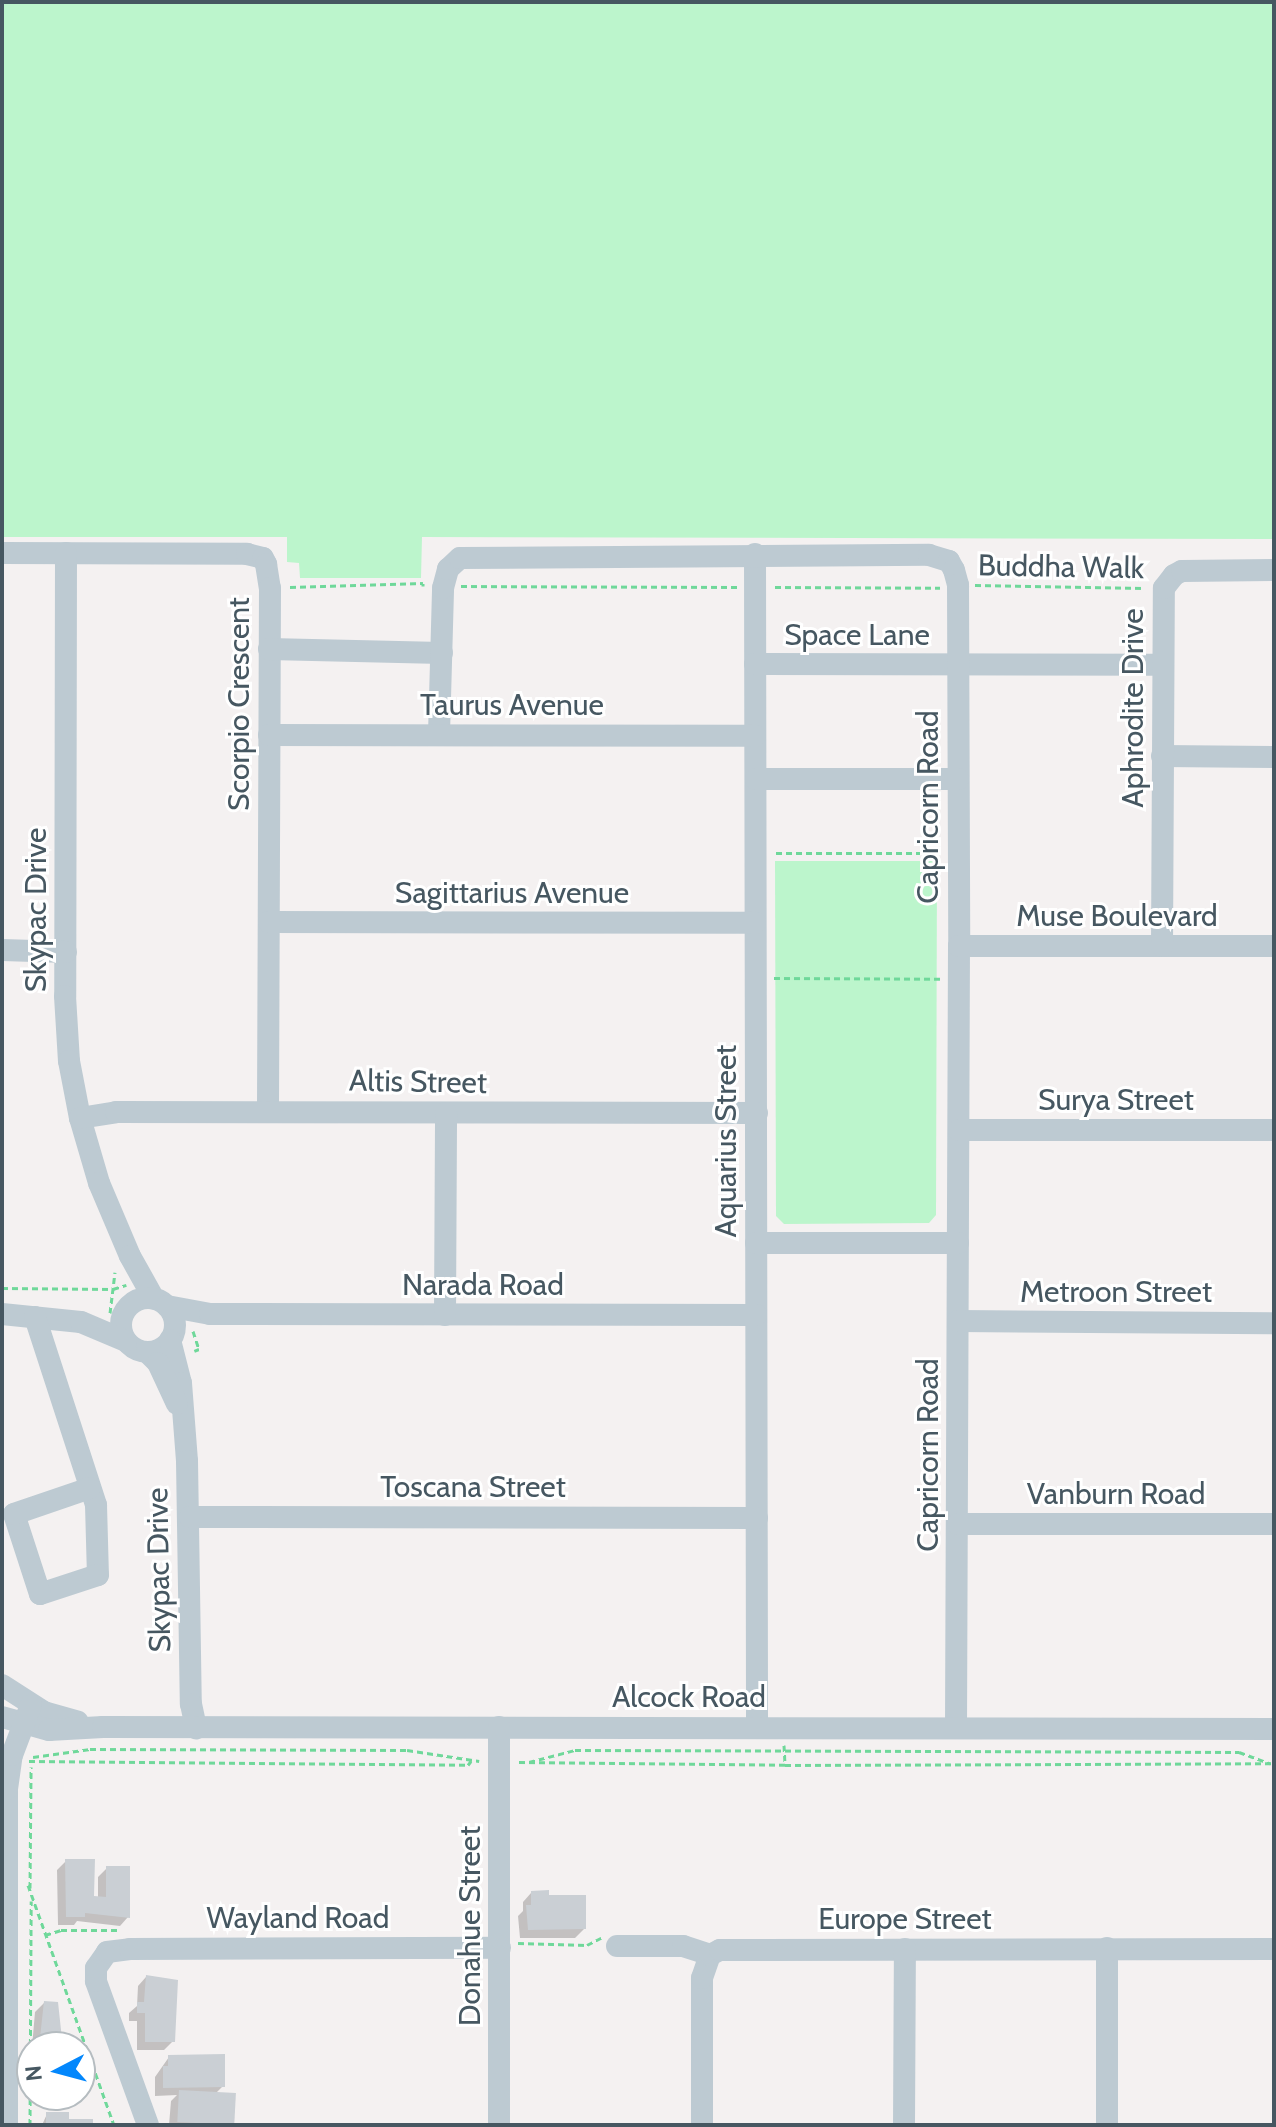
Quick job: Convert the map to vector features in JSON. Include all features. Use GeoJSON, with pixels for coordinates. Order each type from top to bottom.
{"type":"FeatureCollection","features":[{"type":"Feature","properties":{"kind":"street","name":"Scorpio Crescent"},"geometry":{"type":"LineString","coordinates":[[2,553],[256,555],[266,564],[270,588],[268,1111]]}},
{"type":"Feature","properties":{"kind":"street","name":"Skypac Drive"},"geometry":{"type":"LineString","coordinates":[[66,553],[67,1040],[80,1118],[99,1183],[130,1256],[161,1302]]}},
{"type":"Feature","properties":{"kind":"street","name":"Aquarius Street"},"geometry":{"type":"LineString","coordinates":[[755,554],[757,1727]]}},
{"type":"Feature","properties":{"kind":"street"},"geometry":{"type":"LineString","coordinates":[[439,734],[445,578],[448,569],[460,558],[929,555],[949,561],[967,585]]}},
{"type":"Feature","properties":{"kind":"street","name":"Aphrodite Drive"},"geometry":{"type":"LineString","coordinates":[[1162,946],[1164,588],[1174,575],[1182,571],[1274,570]]}},
{"type":"Feature","properties":{"kind":"street","name":"Capricorn Road"},"geometry":{"type":"LineString","coordinates":[[956,1727],[958,666],[967,585]]}},
{"type":"Feature","properties":{"kind":"street"},"geometry":{"type":"LineString","coordinates":[[269,649],[442,653]]}},
{"type":"Feature","properties":{"kind":"street","name":"Space Lane"},"geometry":{"type":"LineString","coordinates":[[755,664],[1162,665]]}},
{"type":"Feature","properties":{"kind":"street","name":"Taurus Avenue"},"geometry":{"type":"LineString","coordinates":[[269,735],[755,736]]}},
{"type":"Feature","properties":{"kind":"street"},"geometry":{"type":"LineString","coordinates":[[1162,756],[1274,757]]}},
{"type":"Feature","properties":{"kind":"street"},"geometry":{"type":"LineString","coordinates":[[756,779],[958,779]]}},
{"type":"Feature","properties":{"kind":"street","name":"Sagittarius Avenue"},"geometry":{"type":"LineString","coordinates":[[269,922],[755,923]]}},
{"type":"Feature","properties":{"kind":"street","name":"Muse Boulevard"},"geometry":{"type":"LineString","coordinates":[[959,946],[1274,946]]}},
{"type":"Feature","properties":{"kind":"street"},"geometry":{"type":"LineString","coordinates":[[2,950],[66,952]]}},
{"type":"Feature","properties":{"kind":"street","name":"Altis Street"},"geometry":{"type":"LineString","coordinates":[[80,1118],[116,1112],[757,1113]]}},
{"type":"Feature","properties":{"kind":"street"},"geometry":{"type":"LineString","coordinates":[[445,1315],[446,1113]]}},
{"type":"Feature","properties":{"kind":"street","name":"Surya Street"},"geometry":{"type":"LineString","coordinates":[[959,1130],[1274,1130]]}},
{"type":"Feature","properties":{"kind":"street"},"geometry":{"type":"LineString","coordinates":[[756,1243],[958,1243]]}},
{"type":"Feature","properties":{"kind":"street","name":"Skypac Drive"},"geometry":{"type":"LineString","coordinates":[[126,1310],[130,1256]]}},
{"type":"Feature","properties":{"kind":"street"},"geometry":{"type":"LineString","coordinates":[[2,1314],[81,1322],[147,1352],[156,1351],[171,1338],[174,1320],[161,1302],[142,1299],[126,1310],[81,1322]]}},
{"type":"Feature","properties":{"kind":"street","name":"Narada Road"},"geometry":{"type":"LineString","coordinates":[[161,1302],[210,1314],[756,1315]]}},
{"type":"Feature","properties":{"kind":"street"},"geometry":{"type":"LineString","coordinates":[[126,1310],[121,1328],[126,1341]]}},
{"type":"Feature","properties":{"kind":"street","name":"Narada Road"},"geometry":{"type":"LineString","coordinates":[[171,1338],[210,1314]]}},
{"type":"Feature","properties":{"kind":"street"},"geometry":{"type":"LineString","coordinates":[[35,1317],[96,1505],[98,1575],[40,1594],[14,1514],[90,1488]]}},
{"type":"Feature","properties":{"kind":"street","name":"Metroon Street"},"geometry":{"type":"LineString","coordinates":[[958,1321],[1274,1323]]}},
{"type":"Feature","properties":{"kind":"street","name":"Skypac Drive"},"geometry":{"type":"LineString","coordinates":[[171,1338],[181,1383],[190,1517],[191,1704],[196,1728]]}},
{"type":"Feature","properties":{"kind":"street","name":"Skypac Drive"},"geometry":{"type":"LineString","coordinates":[[147,1352],[158,1363],[181,1412]]}},
{"type":"Feature","properties":{"kind":"street","name":"Toscana Street"},"geometry":{"type":"LineString","coordinates":[[190,1517],[757,1518]]}},
{"type":"Feature","properties":{"kind":"street","name":"Vanburn Road"},"geometry":{"type":"LineString","coordinates":[[958,1524],[1274,1524]]}},
{"type":"Feature","properties":{"kind":"street","name":"Alcock Road"},"geometry":{"type":"LineString","coordinates":[[2,1685],[18,1716],[49,1730],[103,1727],[1274,1729]]}},
{"type":"Feature","properties":{"kind":"street"},"geometry":{"type":"LineString","coordinates":[[7,2125],[13,1889],[8,1776],[18,1716]]}},
{"type":"Feature","properties":{"kind":"street","name":"Donahue Street"},"geometry":{"type":"LineString","coordinates":[[499,1727],[508,1946],[499,2125]]}},
{"type":"Feature","properties":{"kind":"street"},"geometry":{"type":"LineString","coordinates":[[614,1938],[683,1946],[710,1955],[702,1978],[702,2125]]}},
{"type":"Feature","properties":{"kind":"street","name":"Wayland Road"},"geometry":{"type":"LineString","coordinates":[[148,2125],[96,1981],[96,1968],[107,1952],[124,1949],[508,1946]]}},
{"type":"Feature","properties":{"kind":"street"},"geometry":{"type":"LineString","coordinates":[[1107,1948],[1107,2125]]}},
{"type":"Feature","properties":{"kind":"street","name":"Europe Street"},"geometry":{"type":"LineString","coordinates":[[710,1955],[730,1949],[1274,1949]]}},
{"type":"Feature","properties":{"kind":"street"},"geometry":{"type":"LineString","coordinates":[[904,2125],[905,1949]]}},
{"type":"Feature","properties":{"kind":"path"},"geometry":{"type":"LineString","coordinates":[[288,587],[423,583]]}},
{"type":"Feature","properties":{"kind":"path","name":"Buddha Walk"},"geometry":{"type":"LineString","coordinates":[[775,587],[967,585],[1164,588]]}},
{"type":"Feature","properties":{"kind":"path"},"geometry":{"type":"LineString","coordinates":[[967,585],[977,598]]}},
{"type":"Feature","properties":{"kind":"path"},"geometry":{"type":"LineString","coordinates":[[460,586],[737,587]]}},
{"type":"Feature","properties":{"kind":"path"},"geometry":{"type":"LineString","coordinates":[[774,853],[940,853],[940,839]]}},
{"type":"Feature","properties":{"kind":"path"},"geometry":{"type":"LineString","coordinates":[[774,964],[774,978],[941,979]]}},
{"type":"Feature","properties":{"kind":"path"},"geometry":{"type":"LineString","coordinates":[[2,1288],[113,1289],[129,1285]]}},
{"type":"Feature","properties":{"kind":"path"},"geometry":{"type":"LineString","coordinates":[[783,1727],[785,1765]]}},
{"type":"Feature","properties":{"kind":"path"},"geometry":{"type":"LineString","coordinates":[[27,1758],[90,1749],[407,1750],[471,1761],[468,1765],[31,1764]]}},
{"type":"Feature","properties":{"kind":"path"},"geometry":{"type":"LineString","coordinates":[[575,1750],[1239,1752],[1272,1763],[785,1765],[529,1762],[575,1750]]}},
{"type":"Feature","properties":{"kind":"path"},"geometry":{"type":"LineString","coordinates":[[13,1889],[31,1764],[27,1758]]}},
{"type":"Feature","properties":{"kind":"path"},"geometry":{"type":"LineString","coordinates":[[24,1777],[27,1758]]}},
{"type":"Feature","properties":{"kind":"path"},"geometry":{"type":"LineString","coordinates":[[13,1889],[23,1865]]}},
{"type":"Feature","properties":{"kind":"path"},"geometry":{"type":"LineString","coordinates":[[13,1889],[31,1899],[114,2125]]}},
{"type":"Feature","properties":{"kind":"path"},"geometry":{"type":"LineString","coordinates":[[30,2125],[31,1899]]}},
{"type":"Feature","properties":{"kind":"path"},"geometry":{"type":"LineString","coordinates":[[508,1946],[587,1945],[614,1938]]}},
{"type":"Feature","properties":{"kind":"green space"},"geometry":{"type":"Polygon","coordinates":[[[2,2],[1274,2],[1274,539],[422,537],[421,578],[300,578],[299,563],[287,562],[287,537],[2,537],[2,2]]]}},
{"type":"Feature","properties":{"kind":"green space"},"geometry":{"type":"Polygon","coordinates":[[[775,861],[937,861],[936,1215],[929,1223],[784,1224],[776,1216],[775,861]]]}},
{"type":"Feature","properties":{"kind":"building"},"geometry":{"type":"Polygon","coordinates":[[[65,1859],[95,1859],[94,1896],[106,1897],[106,1866],[130,1866],[130,1918],[85,1913],[85,1917],[66,1917],[65,1859]]]}},
{"type":"Feature","properties":{"kind":"building"},"geometry":{"type":"Polygon","coordinates":[[[549,1890],[549,1895],[586,1895],[586,1929],[528,1930],[526,1905],[531,1905],[531,1891],[549,1890]]]}},
{"type":"Feature","properties":{"kind":"building"},"geometry":{"type":"Polygon","coordinates":[[[146,1975],[178,1980],[175,2042],[145,2042],[145,2013],[137,2013],[137,2002],[144,2002],[146,1975]]]}},
{"type":"Feature","properties":{"kind":"building"},"geometry":{"type":"Polygon","coordinates":[[[44,2001],[58,2002],[61,2031],[41,2031],[44,2001]]]}},
{"type":"Feature","properties":{"kind":"building"},"geometry":{"type":"Polygon","coordinates":[[[225,2054],[225,2087],[163,2088],[163,2066],[168,2066],[168,2055],[225,2054]]]}},
{"type":"Feature","properties":{"kind":"building"},"geometry":{"type":"Polygon","coordinates":[[[179,2090],[236,2093],[234,2125],[177,2122],[179,2090]]]}},
{"type":"Feature","properties":{"kind":"building"},"geometry":{"type":"Polygon","coordinates":[[[46,2112],[69,2112],[69,2119],[93,2119],[93,2125],[46,2125],[46,2112]]]}}]}
